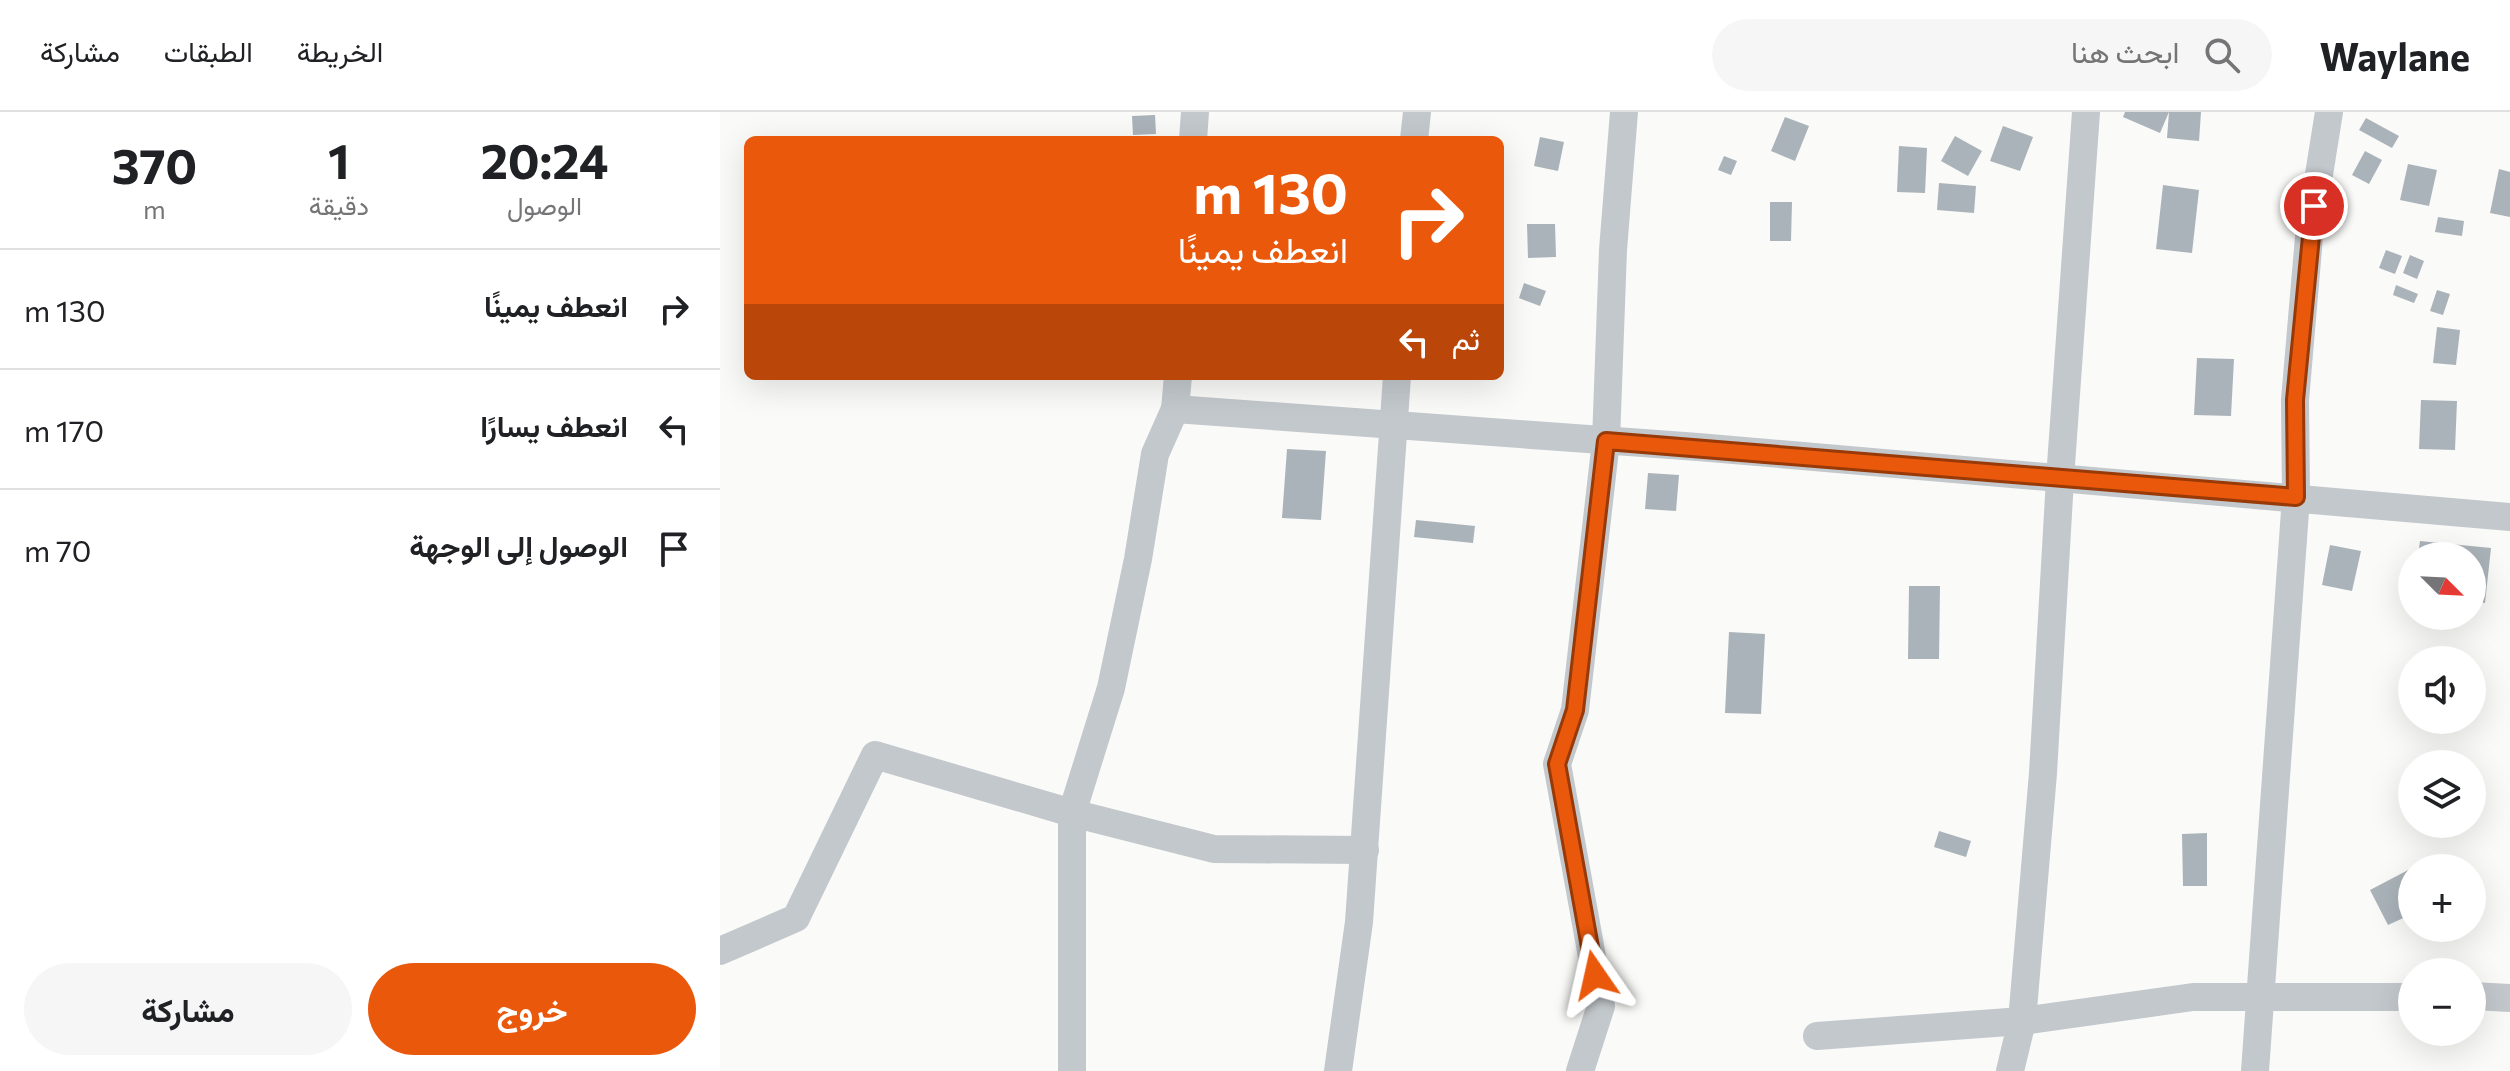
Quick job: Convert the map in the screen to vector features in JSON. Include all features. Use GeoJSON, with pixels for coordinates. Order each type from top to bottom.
{"type":"FeatureCollection","features":[{"type":"Feature","properties":{"kind":"street"},"geometry":{"type":"LineString","coordinates":[[1193,136],[1195,112]]}},
{"type":"Feature","properties":{"kind":"street"},"geometry":{"type":"LineString","coordinates":[[1414,136],[1417,112]]}},
{"type":"Feature","properties":{"kind":"street"},"geometry":{"type":"LineString","coordinates":[[1580,1071],[1601,1006],[1557,764],[1575,710],[1606,441],[1613,250],[1624,112]]}},
{"type":"Feature","properties":{"kind":"street"},"geometry":{"type":"LineString","coordinates":[[2010,1071],[2022,1021],[2043,773],[2086,112]]}},
{"type":"Feature","properties":{"kind":"street"},"geometry":{"type":"LineString","coordinates":[[2255,1071],[2296,497],[2295,400],[2309,237],[2329,112]]}},
{"type":"Feature","properties":{"kind":"street"},"geometry":{"type":"LineString","coordinates":[[1072,1071],[1072,813],[1111,688],[1138,559],[1155,454],[1175,409],[1178,380]]}},
{"type":"Feature","properties":{"kind":"street"},"geometry":{"type":"LineString","coordinates":[[1338,1071],[1359,922],[1397,380]]}},
{"type":"Feature","properties":{"kind":"street"},"geometry":{"type":"LineString","coordinates":[[1175,409],[1606,441],[2510,517]]}},
{"type":"Feature","properties":{"kind":"street"},"geometry":{"type":"LineString","coordinates":[[720,951],[796,918],[875,755],[1072,813],[1214,849],[1365,850]]}},
{"type":"Feature","properties":{"kind":"street"},"geometry":{"type":"LineString","coordinates":[[1817,1036],[2022,1021],[2193,997],[2398,997]]}},
{"type":"Feature","properties":{"kind":"street"},"geometry":{"type":"LineString","coordinates":[[2486,997],[2510,998]]}},
{"type":"Feature","properties":{"kind":"building"},"geometry":{"type":"Polygon","coordinates":[[[2125,112],[2169,112],[2160,133],[2123,117],[2125,112]]]}},
{"type":"Feature","properties":{"kind":"building"},"geometry":{"type":"Polygon","coordinates":[[[2169,112],[2201,112],[2199,141],[2167,138],[2169,112]]]}},
{"type":"Feature","properties":{"kind":"building"},"geometry":{"type":"Polygon","coordinates":[[[1155,115],[1156,134],[1133,135],[1132,116],[1155,115]]]}},
{"type":"Feature","properties":{"kind":"building"},"geometry":{"type":"Polygon","coordinates":[[[1785,117],[1809,126],[1795,161],[1771,151],[1785,117]]]}},
{"type":"Feature","properties":{"kind":"building"},"geometry":{"type":"Polygon","coordinates":[[[2366,118],[2399,136],[2392,148],[2359,130],[2366,118]]]}},
{"type":"Feature","properties":{"kind":"building"},"geometry":{"type":"Polygon","coordinates":[[[2003,126],[2033,137],[2020,171],[1990,161],[2003,126]]]}},
{"type":"Feature","properties":{"kind":"building"},"geometry":{"type":"Polygon","coordinates":[[[1955,136],[1982,151],[1968,176],[1941,161],[1955,136]]]}},
{"type":"Feature","properties":{"kind":"building"},"geometry":{"type":"Polygon","coordinates":[[[1540,137],[1564,142],[1558,171],[1534,166],[1540,137]]]}},
{"type":"Feature","properties":{"kind":"building"},"geometry":{"type":"Polygon","coordinates":[[[1899,146],[1927,148],[1925,193],[1897,192],[1899,146]]]}},
{"type":"Feature","properties":{"kind":"building"},"geometry":{"type":"Polygon","coordinates":[[[2365,151],[2382,160],[2369,184],[2352,175],[2365,151]]]}},
{"type":"Feature","properties":{"kind":"building"},"geometry":{"type":"Polygon","coordinates":[[[1724,156],[1737,161],[1731,175],[1718,170],[1724,156]]]}},
{"type":"Feature","properties":{"kind":"building"},"geometry":{"type":"Polygon","coordinates":[[[2408,164],[2437,170],[2429,206],[2400,200],[2408,164]]]}},
{"type":"Feature","properties":{"kind":"building"},"geometry":{"type":"Polygon","coordinates":[[[2499,169],[2510,172],[2510,217],[2490,213],[2499,169]]]}},
{"type":"Feature","properties":{"kind":"building"},"geometry":{"type":"Polygon","coordinates":[[[1939,183],[1976,186],[1974,213],[1937,210],[1939,183]]]}},
{"type":"Feature","properties":{"kind":"building"},"geometry":{"type":"Polygon","coordinates":[[[2163,185],[2199,190],[2192,253],[2156,249],[2163,185]]]}},
{"type":"Feature","properties":{"kind":"building"},"geometry":{"type":"Polygon","coordinates":[[[1770,202],[1792,202],[1791,241],[1770,241],[1770,202]]]}},
{"type":"Feature","properties":{"kind":"building"},"geometry":{"type":"Polygon","coordinates":[[[2438,217],[2464,221],[2462,236],[2435,232],[2438,217]]]}},
{"type":"Feature","properties":{"kind":"building"},"geometry":{"type":"Polygon","coordinates":[[[1527,224],[1555,224],[1556,257],[1528,258],[1527,224]]]}},
{"type":"Feature","properties":{"kind":"building"},"geometry":{"type":"Polygon","coordinates":[[[2386,250],[2402,256],[2395,274],[2379,268],[2386,250]]]}},
{"type":"Feature","properties":{"kind":"building"},"geometry":{"type":"Polygon","coordinates":[[[2410,255],[2424,261],[2417,279],[2403,273],[2410,255]]]}},
{"type":"Feature","properties":{"kind":"building"},"geometry":{"type":"Polygon","coordinates":[[[1524,283],[1546,291],[1540,306],[1519,298],[1524,283]]]}},
{"type":"Feature","properties":{"kind":"building"},"geometry":{"type":"Polygon","coordinates":[[[2396,285],[2418,294],[2414,303],[2393,295],[2396,285]]]}},
{"type":"Feature","properties":{"kind":"building"},"geometry":{"type":"Polygon","coordinates":[[[2437,290],[2450,294],[2443,315],[2430,311],[2437,290]]]}},
{"type":"Feature","properties":{"kind":"building"},"geometry":{"type":"Polygon","coordinates":[[[2437,327],[2460,330],[2456,365],[2433,363],[2437,327]]]}},
{"type":"Feature","properties":{"kind":"building"},"geometry":{"type":"Polygon","coordinates":[[[2197,358],[2234,359],[2231,416],[2194,415],[2197,358]]]}},
{"type":"Feature","properties":{"kind":"building"},"geometry":{"type":"Polygon","coordinates":[[[2421,400],[2457,401],[2455,450],[2419,449],[2421,400]]]}},
{"type":"Feature","properties":{"kind":"building"},"geometry":{"type":"Polygon","coordinates":[[[1287,449],[1326,451],[1321,520],[1282,518],[1287,449]]]}},
{"type":"Feature","properties":{"kind":"building"},"geometry":{"type":"Polygon","coordinates":[[[1648,473],[1679,475],[1676,511],[1645,509],[1648,473]]]}},
{"type":"Feature","properties":{"kind":"building"},"geometry":{"type":"Polygon","coordinates":[[[1416,520],[1475,526],[1473,543],[1414,537],[1416,520]]]}},
{"type":"Feature","properties":{"kind":"building"},"geometry":{"type":"Polygon","coordinates":[[[2330,545],[2361,551],[2352,591],[2322,585],[2330,545]]]}},
{"type":"Feature","properties":{"kind":"building"},"geometry":{"type":"Polygon","coordinates":[[[2486,548],[2491,548],[2486,594],[2486,548]]]}},
{"type":"Feature","properties":{"kind":"building"},"geometry":{"type":"Polygon","coordinates":[[[1909,586],[1940,586],[1939,659],[1908,659],[1909,586]]]}},
{"type":"Feature","properties":{"kind":"building"},"geometry":{"type":"Polygon","coordinates":[[[1729,632],[1765,634],[1761,714],[1725,713],[1729,632]]]}},
{"type":"Feature","properties":{"kind":"building"},"geometry":{"type":"Polygon","coordinates":[[[1939,831],[1971,841],[1966,857],[1934,847],[1939,831]]]}},
{"type":"Feature","properties":{"kind":"building"},"geometry":{"type":"Polygon","coordinates":[[[2207,833],[2207,886],[2183,886],[2182,834],[2207,833]]]}},
{"type":"Feature","properties":{"kind":"building"},"geometry":{"type":"Polygon","coordinates":[[[2398,875],[2398,920],[2388,925],[2370,890],[2398,875]]]}},
{"type":"Feature","properties":{"kind":"route"},"geometry":{"type":"LineString","coordinates":[[1595,975],[1557,764],[1575,710],[1606,441],[2296,497],[2295,400],[2314,206]]}}]}
